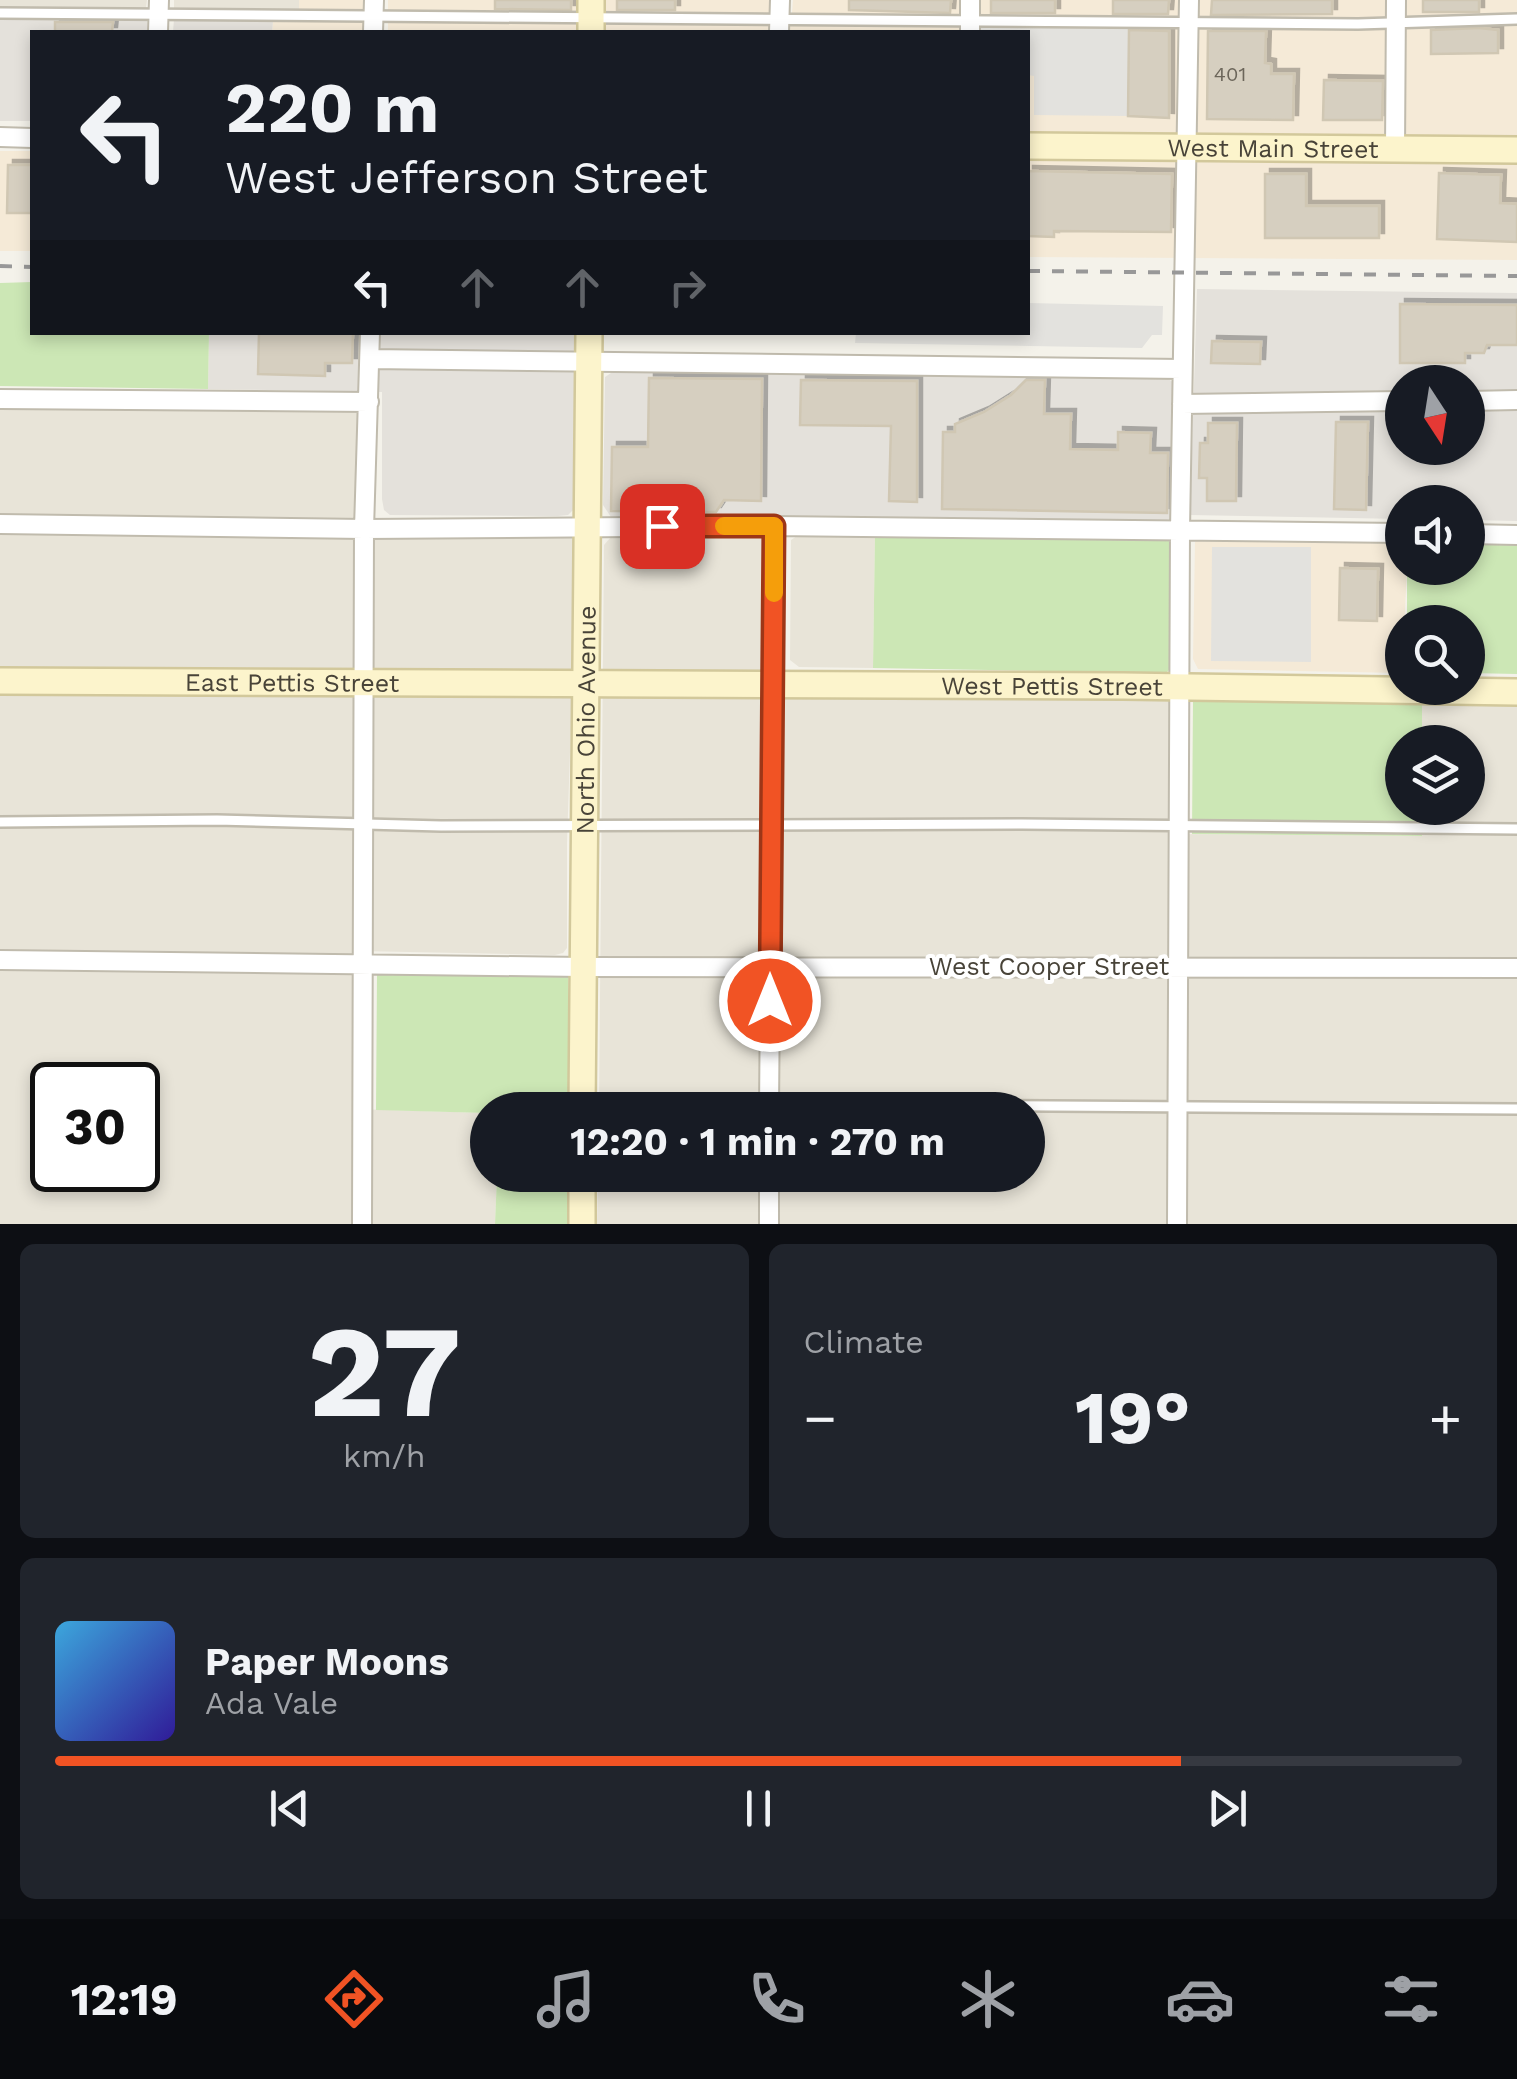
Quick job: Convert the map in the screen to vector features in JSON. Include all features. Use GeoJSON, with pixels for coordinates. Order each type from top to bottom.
{"type":"FeatureCollection","features":[{"type":"Feature","properties":{"kind":"street"},"geometry":{"type":"LineString","coordinates":[[970,0],[970,26]]}},
{"type":"Feature","properties":{"kind":"street"},"geometry":{"type":"LineString","coordinates":[[1178,1224],[1180,530],[1189,0]]}},
{"type":"Feature","properties":{"kind":"street"},"geometry":{"type":"LineString","coordinates":[[1395,149],[1396,0]]}},
{"type":"Feature","properties":{"kind":"street"},"geometry":{"type":"LineString","coordinates":[[0,137],[30,138]]}},
{"type":"Feature","properties":{"kind":"street","name":"West Main Street"},"geometry":{"type":"LineString","coordinates":[[1030,146],[1517,150]]}},
{"type":"Feature","properties":{"kind":"street"},"geometry":{"type":"LineString","coordinates":[[362,1224],[364,529],[370,335]]}},
{"type":"Feature","properties":{"kind":"street","name":"North Ohio Avenue"},"geometry":{"type":"LineString","coordinates":[[582,1092],[589,335]]}},
{"type":"Feature","properties":{"kind":"street"},"geometry":{"type":"LineString","coordinates":[[370,359],[1182,369]]}},
{"type":"Feature","properties":{"kind":"street"},"geometry":{"type":"LineString","coordinates":[[0,399],[369,402]]}},
{"type":"Feature","properties":{"kind":"street"},"geometry":{"type":"LineString","coordinates":[[1485,401],[1517,400]]}},
{"type":"Feature","properties":{"kind":"street"},"geometry":{"type":"LineString","coordinates":[[1182,404],[1385,402]]}},
{"type":"Feature","properties":{"kind":"street"},"geometry":{"type":"LineString","coordinates":[[0,524],[1385,533]]}},
{"type":"Feature","properties":{"kind":"street"},"geometry":{"type":"LineString","coordinates":[[770,1092],[774,526]]}},
{"type":"Feature","properties":{"kind":"street"},"geometry":{"type":"LineString","coordinates":[[1485,534],[1517,535]]}},
{"type":"Feature","properties":{"kind":"street","name":"East Pettis Street"},"geometry":{"type":"LineString","coordinates":[[0,681],[586,684]]}},
{"type":"Feature","properties":{"kind":"street","name":"West Pettis Street"},"geometry":{"type":"LineString","coordinates":[[586,684],[1180,686],[1517,692]]}},
{"type":"Feature","properties":{"kind":"street","name":"West Cooper Street"},"geometry":{"type":"LineString","coordinates":[[0,960],[1517,968]]}},
{"type":"Feature","properties":{"kind":"street"},"geometry":{"type":"LineString","coordinates":[[582,1192],[582,1224]]}},
{"type":"Feature","properties":{"kind":"street"},"geometry":{"type":"LineString","coordinates":[[769,1192],[769,1224]]}},
{"type":"Feature","properties":{"kind":"lane"},"geometry":{"type":"LineString","coordinates":[[0,13],[780,17],[970,26],[1517,19]]}},
{"type":"Feature","properties":{"kind":"lane"},"geometry":{"type":"LineString","coordinates":[[0,822],[217,820],[582,826],[1517,829]]}},
{"type":"Feature","properties":{"kind":"lane"},"geometry":{"type":"LineString","coordinates":[[1045,1108],[1517,1108]]}},
{"type":"Feature","properties":{"kind":"shaded area"},"geometry":{"type":"Polygon","coordinates":[[[0,0],[147,0],[146,8],[0,7],[0,0]]]}},
{"type":"Feature","properties":{"kind":"shaded area"},"geometry":{"type":"Polygon","coordinates":[[[174,0],[299,0],[299,11],[174,9],[174,0]]]}},
{"type":"Feature","properties":{"kind":"shaded area"},"geometry":{"type":"Polygon","coordinates":[[[299,0],[366,0],[365,30],[272,30],[273,21],[299,21],[299,0]]]}},
{"type":"Feature","properties":{"kind":"shaded area"},"geometry":{"type":"Polygon","coordinates":[[[388,0],[770,0],[770,13],[792,13],[793,0],[1517,0],[1517,260],[1030,257],[1030,30],[984,30],[984,16],[961,16],[960,30],[388,30],[388,0]]]}},
{"type":"Feature","properties":{"kind":"shaded area"},"geometry":{"type":"Polygon","coordinates":[[[0,17],[147,19],[147,30],[30,30],[30,121],[0,121],[0,17]]]}},
{"type":"Feature","properties":{"kind":"shaded area"},"geometry":{"type":"Polygon","coordinates":[[[174,19],[273,21],[272,30],[173,30],[174,19]]]}},
{"type":"Feature","properties":{"kind":"shaded area"},"geometry":{"type":"Polygon","coordinates":[[[979,26],[1129,27],[1128,116],[1034,115],[1030,30],[979,30],[979,26]]]}},
{"type":"Feature","properties":{"kind":"shaded area"},"geometry":{"type":"Polygon","coordinates":[[[0,151],[30,151],[30,251],[0,251],[0,151]]]}},
{"type":"Feature","properties":{"kind":"shaded area"},"geometry":{"type":"Polygon","coordinates":[[[1197,289],[1517,293],[1517,521],[1485,520],[1485,485],[1385,485],[1385,519],[1190,515],[1197,289]]]}},
{"type":"Feature","properties":{"kind":"shaded area"},"geometry":{"type":"Polygon","coordinates":[[[1030,303],[1163,306],[1162,335],[1152,335],[1142,348],[855,343],[856,335],[1030,335],[1030,303]]]}},
{"type":"Feature","properties":{"kind":"shaded area"},"geometry":{"type":"Polygon","coordinates":[[[209,335],[578,335],[576,507],[568,515],[558,516],[390,515],[384,510],[382,499],[382,392],[208,389],[209,335]]]}},
{"type":"Feature","properties":{"kind":"shaded area"},"geometry":{"type":"Polygon","coordinates":[[[614,371],[1163,376],[1173,382],[1175,391],[1174,514],[1162,521],[611,517],[603,505],[605,377],[614,371]]]}},
{"type":"Feature","properties":{"kind":"shaded area"},"geometry":{"type":"Polygon","coordinates":[[[0,406],[350,409],[357,412],[360,421],[357,533],[570,534],[577,540],[567,948],[555,955],[359,951],[356,1109],[470,1112],[470,1192],[496,1192],[495,1224],[0,1224],[0,406]]]}},
{"type":"Feature","properties":{"kind":"shaded area"},"geometry":{"type":"Polygon","coordinates":[[[800,534],[875,534],[873,668],[799,667],[790,660],[791,540],[800,534]]]}},
{"type":"Feature","properties":{"kind":"shaded area"},"geometry":{"type":"Polygon","coordinates":[[[1203,534],[1385,537],[1385,585],[1406,585],[1405,605],[1385,605],[1385,673],[1198,669],[1193,659],[1195,542],[1203,534]]]}},
{"type":"Feature","properties":{"kind":"shaded area"},"geometry":{"type":"Polygon","coordinates":[[[760,536],[768,542],[765,693],[1164,696],[1171,702],[1172,834],[1421,836],[1421,825],[1485,825],[1485,725],[1422,725],[1422,705],[1485,705],[1485,698],[1517,698],[1517,1224],[597,1224],[598,1192],[1045,1192],[1045,1092],[599,1092],[604,545],[611,537],[760,536]]]}},
{"type":"Feature","properties":{"kind":"shaded area"},"geometry":{"type":"Polygon","coordinates":[[[1212,547],[1311,547],[1311,662],[1211,661],[1212,547]]]}},
{"type":"Feature","properties":{"kind":"green space"},"geometry":{"type":"Polygon","coordinates":[[[30,282],[30,335],[209,335],[208,389],[0,386],[0,283],[30,282]]]}},
{"type":"Feature","properties":{"kind":"green space"},"geometry":{"type":"Polygon","coordinates":[[[875,534],[1169,541],[1177,554],[1175,664],[1166,673],[873,668],[875,534]]]}},
{"type":"Feature","properties":{"kind":"green space"},"geometry":{"type":"Polygon","coordinates":[[[1485,538],[1517,538],[1517,674],[1485,673],[1485,605],[1407,605],[1407,585],[1485,585],[1485,538]]]}},
{"type":"Feature","properties":{"kind":"green space"},"geometry":{"type":"Polygon","coordinates":[[[1199,692],[1385,696],[1385,705],[1422,705],[1422,725],[1385,725],[1385,825],[1422,825],[1422,836],[1192,834],[1193,701],[1199,692]]]}},
{"type":"Feature","properties":{"kind":"green space"},"geometry":{"type":"Polygon","coordinates":[[[384,971],[568,975],[570,1092],[470,1092],[470,1113],[376,1110],[377,975],[384,971]]]}},
{"type":"Feature","properties":{"kind":"green space"},"geometry":{"type":"Polygon","coordinates":[[[496,1192],[570,1192],[570,1224],[495,1224],[496,1192]]]}},
{"type":"Feature","properties":{"kind":"building"},"geometry":{"type":"Polygon","coordinates":[[[495,0],[571,0],[571,10],[495,9],[495,0]]]}},
{"type":"Feature","properties":{"kind":"building"},"geometry":{"type":"Polygon","coordinates":[[[617,0],[675,0],[675,10],[617,10],[617,0]]]}},
{"type":"Feature","properties":{"kind":"building"},"geometry":{"type":"Polygon","coordinates":[[[849,0],[951,0],[950,13],[849,10],[849,0]]]}},
{"type":"Feature","properties":{"kind":"building"},"geometry":{"type":"Polygon","coordinates":[[[991,0],[1055,0],[1055,13],[991,13],[991,0]]]}},
{"type":"Feature","properties":{"kind":"building"},"geometry":{"type":"Polygon","coordinates":[[[1113,0],[1169,0],[1168,14],[1113,14],[1113,0]]]}},
{"type":"Feature","properties":{"kind":"building"},"geometry":{"type":"Polygon","coordinates":[[[1212,0],[1332,0],[1332,14],[1211,15],[1212,0]]]}},
{"type":"Feature","properties":{"kind":"building"},"geometry":{"type":"Polygon","coordinates":[[[1423,0],[1479,0],[1479,12],[1423,12],[1423,0]]]}},
{"type":"Feature","properties":{"kind":"building"},"geometry":{"type":"Polygon","coordinates":[[[55,22],[113,22],[112,30],[55,30],[55,22]]]}},
{"type":"Feature","properties":{"kind":"building"},"geometry":{"type":"Polygon","coordinates":[[[1129,30],[1169,31],[1169,118],[1128,116],[1129,30]]]}},
{"type":"Feature","properties":{"kind":"building"},"geometry":{"type":"Polygon","coordinates":[[[1431,30],[1498,30],[1498,53],[1431,54],[1431,30]]]}},
{"type":"Feature","properties":{"kind":"building"},"geometry":{"type":"Polygon","coordinates":[[[1208,31],[1266,31],[1265,63],[1271,64],[1271,74],[1294,74],[1293,120],[1207,119],[1208,31]]]}},
{"type":"Feature","properties":{"kind":"building"},"geometry":{"type":"Polygon","coordinates":[[[1324,80],[1383,81],[1382,120],[1323,120],[1324,80]]]}},
{"type":"Feature","properties":{"kind":"building"},"geometry":{"type":"Polygon","coordinates":[[[8,165],[30,165],[30,213],[7,213],[8,165]]]}},
{"type":"Feature","properties":{"kind":"building"},"geometry":{"type":"Polygon","coordinates":[[[1030,171],[1172,174],[1171,232],[1054,231],[1054,237],[1030,236],[1030,171]]]}},
{"type":"Feature","properties":{"kind":"building"},"geometry":{"type":"Polygon","coordinates":[[[1439,173],[1501,175],[1500,203],[1517,204],[1517,242],[1437,239],[1439,173]]]}},
{"type":"Feature","properties":{"kind":"building"},"geometry":{"type":"Polygon","coordinates":[[[1265,174],[1306,174],[1306,206],[1379,206],[1379,238],[1265,238],[1265,174]]]}},
{"type":"Feature","properties":{"kind":"building"},"geometry":{"type":"Polygon","coordinates":[[[1400,304],[1517,305],[1517,345],[1487,345],[1484,353],[1465,353],[1465,363],[1400,363],[1400,304]]]}},
{"type":"Feature","properties":{"kind":"building"},"geometry":{"type":"Polygon","coordinates":[[[259,335],[353,335],[352,363],[325,363],[325,376],[258,374],[259,335]]]}},
{"type":"Feature","properties":{"kind":"building"},"geometry":{"type":"Polygon","coordinates":[[[1212,341],[1261,342],[1260,364],[1211,363],[1212,341]]]}},
{"type":"Feature","properties":{"kind":"building"},"geometry":{"type":"Polygon","coordinates":[[[649,378],[762,379],[761,501],[724,500],[716,512],[611,511],[612,447],[648,447],[649,378]]]}},
{"type":"Feature","properties":{"kind":"building"},"geometry":{"type":"Polygon","coordinates":[[[801,380],[917,381],[917,502],[889,501],[891,426],[800,425],[801,380]]]}},
{"type":"Feature","properties":{"kind":"building"},"geometry":{"type":"Polygon","coordinates":[[[1026,380],[1045,380],[1044,414],[1071,414],[1070,449],[1118,450],[1118,432],[1151,433],[1150,453],[1168,453],[1167,513],[942,509],[943,432],[955,432],[955,424],[984,412],[1026,380]]]}},
{"type":"Feature","properties":{"kind":"building"},"geometry":{"type":"Polygon","coordinates":[[[1336,422],[1368,422],[1366,510],[1334,509],[1336,422]]]}},
{"type":"Feature","properties":{"kind":"building"},"geometry":{"type":"Polygon","coordinates":[[[1208,423],[1237,423],[1236,501],[1207,501],[1207,478],[1199,478],[1200,443],[1208,443],[1208,423]]]}},
{"type":"Feature","properties":{"kind":"building"},"geometry":{"type":"Polygon","coordinates":[[[1340,568],[1378,569],[1377,621],[1339,620],[1340,568]]]}},
{"type":"Feature","properties":{"kind":"railway"},"geometry":{"type":"LineString","coordinates":[[0,266],[30,267]]}},
{"type":"Feature","properties":{"kind":"railway"},"geometry":{"type":"LineString","coordinates":[[1030,271],[1517,276]]}},
{"type":"Feature","properties":{"kind":"slow traffic"},"geometry":{"type":"LineString","coordinates":[[724,526],[774,526],[774,593]]}},
{"type":"Feature","properties":{"kind":"route"},"geometry":{"type":"LineString","coordinates":[[662,526],[774,526],[770,1001]]}}]}
